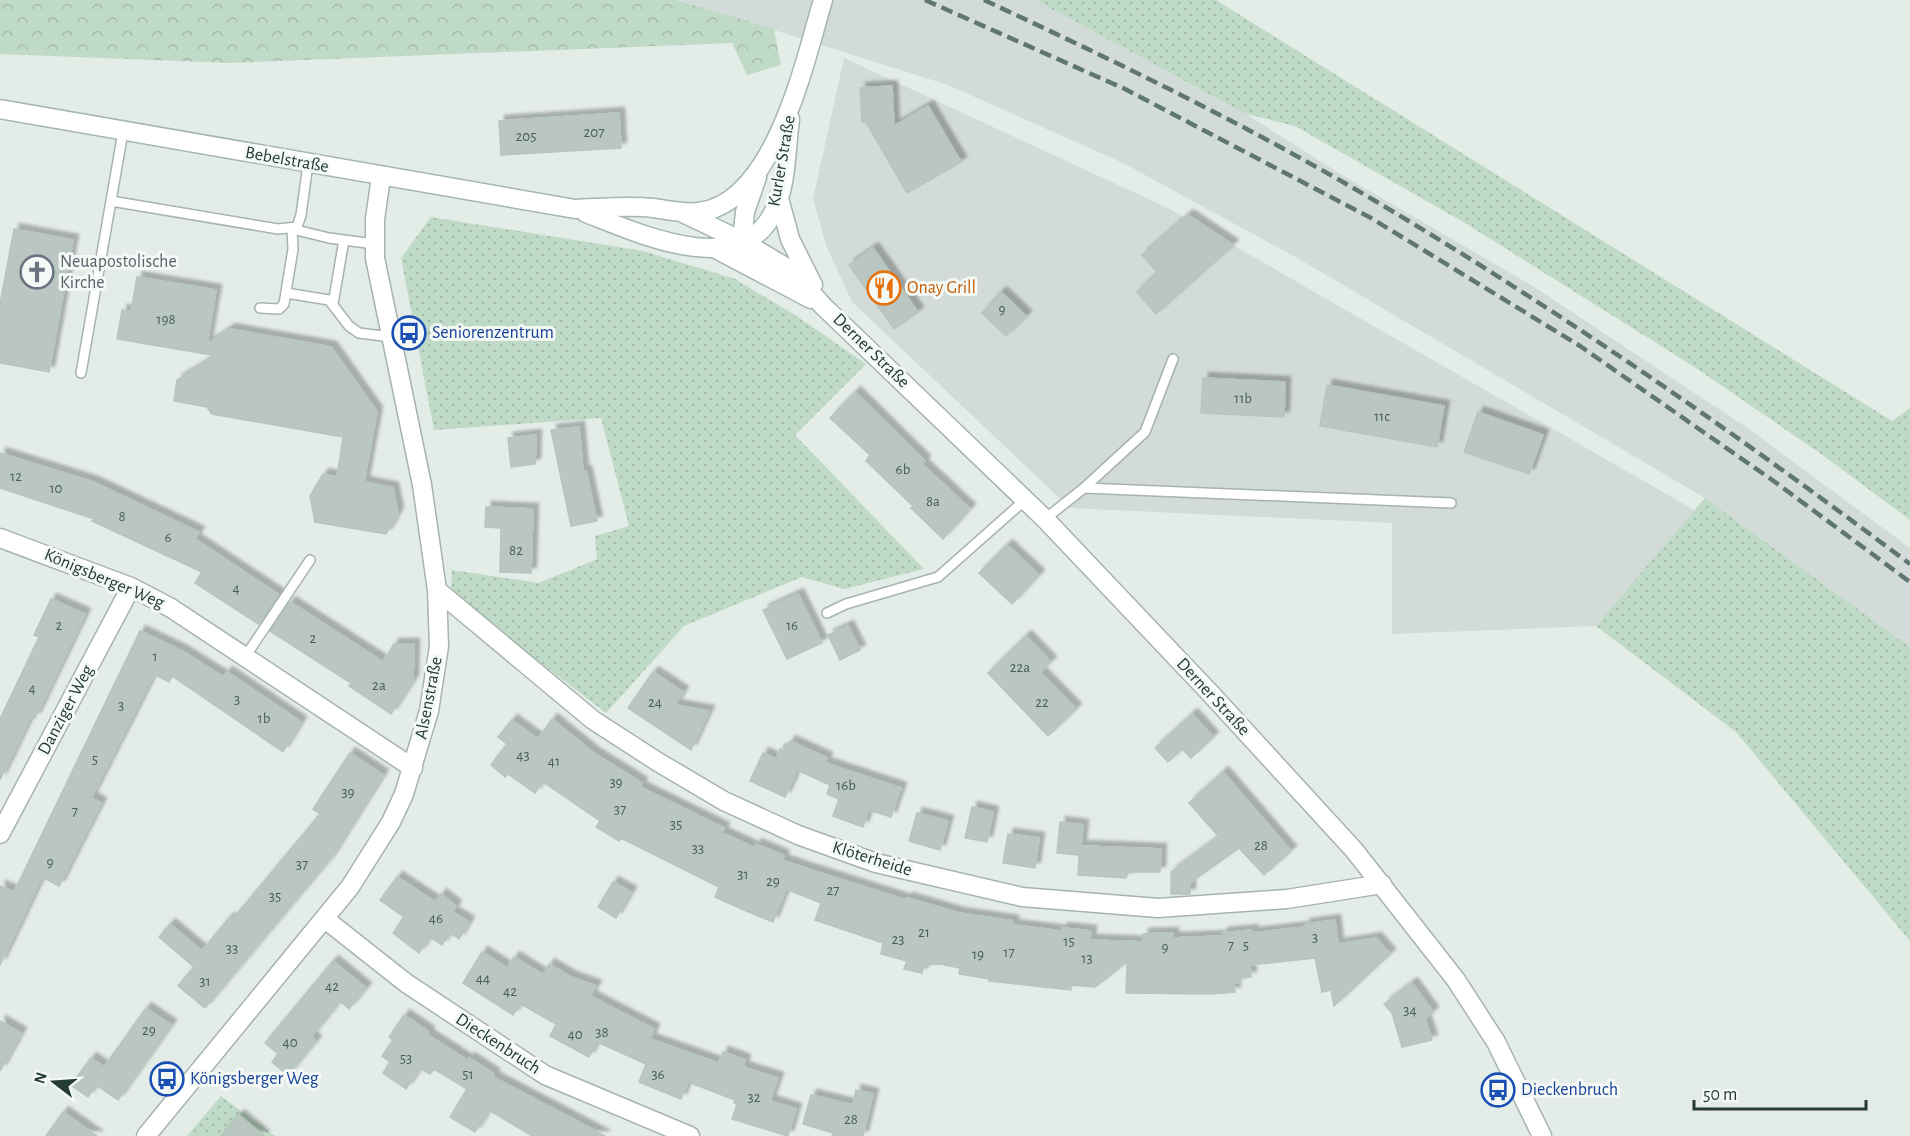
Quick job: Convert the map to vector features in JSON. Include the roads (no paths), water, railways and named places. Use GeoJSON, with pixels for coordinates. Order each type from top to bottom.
{"type":"FeatureCollection","features":[{"type":"Feature","properties":{"kind":"street","name":"Kurler Straße"},"geometry":{"type":"LineString","coordinates":[[742,241],[765,226],[779,198],[792,102],[823,0]]}},
{"type":"Feature","properties":{"kind":"street","name":"Kurler Straße"},"geometry":{"type":"LineString","coordinates":[[681,212],[714,208],[730,200],[760,167],[792,102]]}},
{"type":"Feature","properties":{"kind":"street","name":"Bebelstraße"},"geometry":{"type":"LineString","coordinates":[[0,110],[575,209],[652,208],[681,212]]}},
{"type":"Feature","properties":{"kind":"street"},"geometry":{"type":"LineString","coordinates":[[749,266],[742,256],[745,212],[760,167]]}},
{"type":"Feature","properties":{"kind":"street","name":"Alsenstraße"},"geometry":{"type":"LineString","coordinates":[[146,1136],[325,919],[375,849],[391,822],[413,768],[435,680],[439,646],[437,590],[422,485],[374,244],[381,177]]}},
{"type":"Feature","properties":{"kind":"street","name":"Derner Straße"},"geometry":{"type":"LineString","coordinates":[[779,198],[790,239],[823,306]]}},
{"type":"Feature","properties":{"kind":"street","name":"Bebelstraße"},"geometry":{"type":"LineString","coordinates":[[575,209],[646,236],[716,249],[742,241]]}},
{"type":"Feature","properties":{"kind":"street","name":"Derner Straße"},"geometry":{"type":"LineString","coordinates":[[681,212],[742,241],[792,272],[823,306],[1045,519],[1211,694],[1382,884],[1456,980],[1496,1042],[1542,1136]]}},
{"type":"Feature","properties":{"kind":"street","name":"Derner Straße"},"geometry":{"type":"LineString","coordinates":[[716,249],[823,306]]}},
{"type":"Feature","properties":{"kind":"street","name":"Königsberger Weg"},"geometry":{"type":"LineString","coordinates":[[0,538],[131,587],[171,608],[413,768]]}},
{"type":"Feature","properties":{"kind":"street","name":"Danziger Weg"},"geometry":{"type":"LineString","coordinates":[[0,834],[131,587]]}},
{"type":"Feature","properties":{"kind":"street","name":"Klöterheide"},"geometry":{"type":"LineString","coordinates":[[437,590],[593,720],[658,762],[724,801],[798,835],[876,863],[1022,897],[1158,908],[1287,899],[1382,884]]}},
{"type":"Feature","properties":{"kind":"street","name":"Dieckenbruch"},"geometry":{"type":"LineString","coordinates":[[325,919],[406,983],[545,1075],[690,1136]]}},
{"type":"Feature","properties":{"kind":"lane"},"geometry":{"type":"LineString","coordinates":[[81,373],[123,132]]}},
{"type":"Feature","properties":{"kind":"lane"},"geometry":{"type":"LineString","coordinates":[[292,229],[297,227],[301,215],[308,164]]}},
{"type":"Feature","properties":{"kind":"lane"},"geometry":{"type":"LineString","coordinates":[[111,201],[374,244]]}},
{"type":"Feature","properties":{"kind":"lane"},"geometry":{"type":"LineString","coordinates":[[260,308],[279,309],[284,304],[293,249],[292,229]]}},
{"type":"Feature","properties":{"kind":"lane"},"geometry":{"type":"LineString","coordinates":[[333,304],[344,240]]}},
{"type":"Feature","properties":{"kind":"lane"},"geometry":{"type":"LineString","coordinates":[[286,293],[329,300],[349,326],[359,333],[391,338]]}},
{"type":"Feature","properties":{"kind":"lane"},"geometry":{"type":"LineString","coordinates":[[1045,519],[1084,488],[1145,432],[1173,359]]}},
{"type":"Feature","properties":{"kind":"lane"},"geometry":{"type":"LineString","coordinates":[[1084,488],[1451,503]]}},
{"type":"Feature","properties":{"kind":"lane"},"geometry":{"type":"LineString","coordinates":[[826,613],[846,604],[938,578],[1025,500]]}},
{"type":"Feature","properties":{"kind":"lane"},"geometry":{"type":"LineString","coordinates":[[245,657],[310,560]]}},
{"type":"Feature","properties":{"kind":"railway"},"geometry":{"type":"LineString","coordinates":[[925,0],[1125,89],[1371,218],[1580,346],[1775,482],[1910,582]]}},
{"type":"Feature","properties":{"kind":"railway"},"geometry":{"type":"LineString","coordinates":[[984,0],[1134,71],[1232,121],[1329,174],[1446,244],[1582,331],[1715,422],[1910,564]]}},
{"type":"Feature","properties":{"kind":"place","name":"Neuapostolische Kirche"},"geometry":{"type":"Point","coordinates":[37,272]}},
{"type":"Feature","properties":{"kind":"place","name":"Onay Grill"},"geometry":{"type":"Point","coordinates":[884,288]}},
{"type":"Feature","properties":{"kind":"place","name":"Seniorenzentrum"},"geometry":{"type":"Point","coordinates":[409,333]}},
{"type":"Feature","properties":{"kind":"place","name":"Königsberger Weg"},"geometry":{"type":"Point","coordinates":[167,1079]}},
{"type":"Feature","properties":{"kind":"place","name":"Dieckenbruch"},"geometry":{"type":"Point","coordinates":[1498,1090]}}]}
